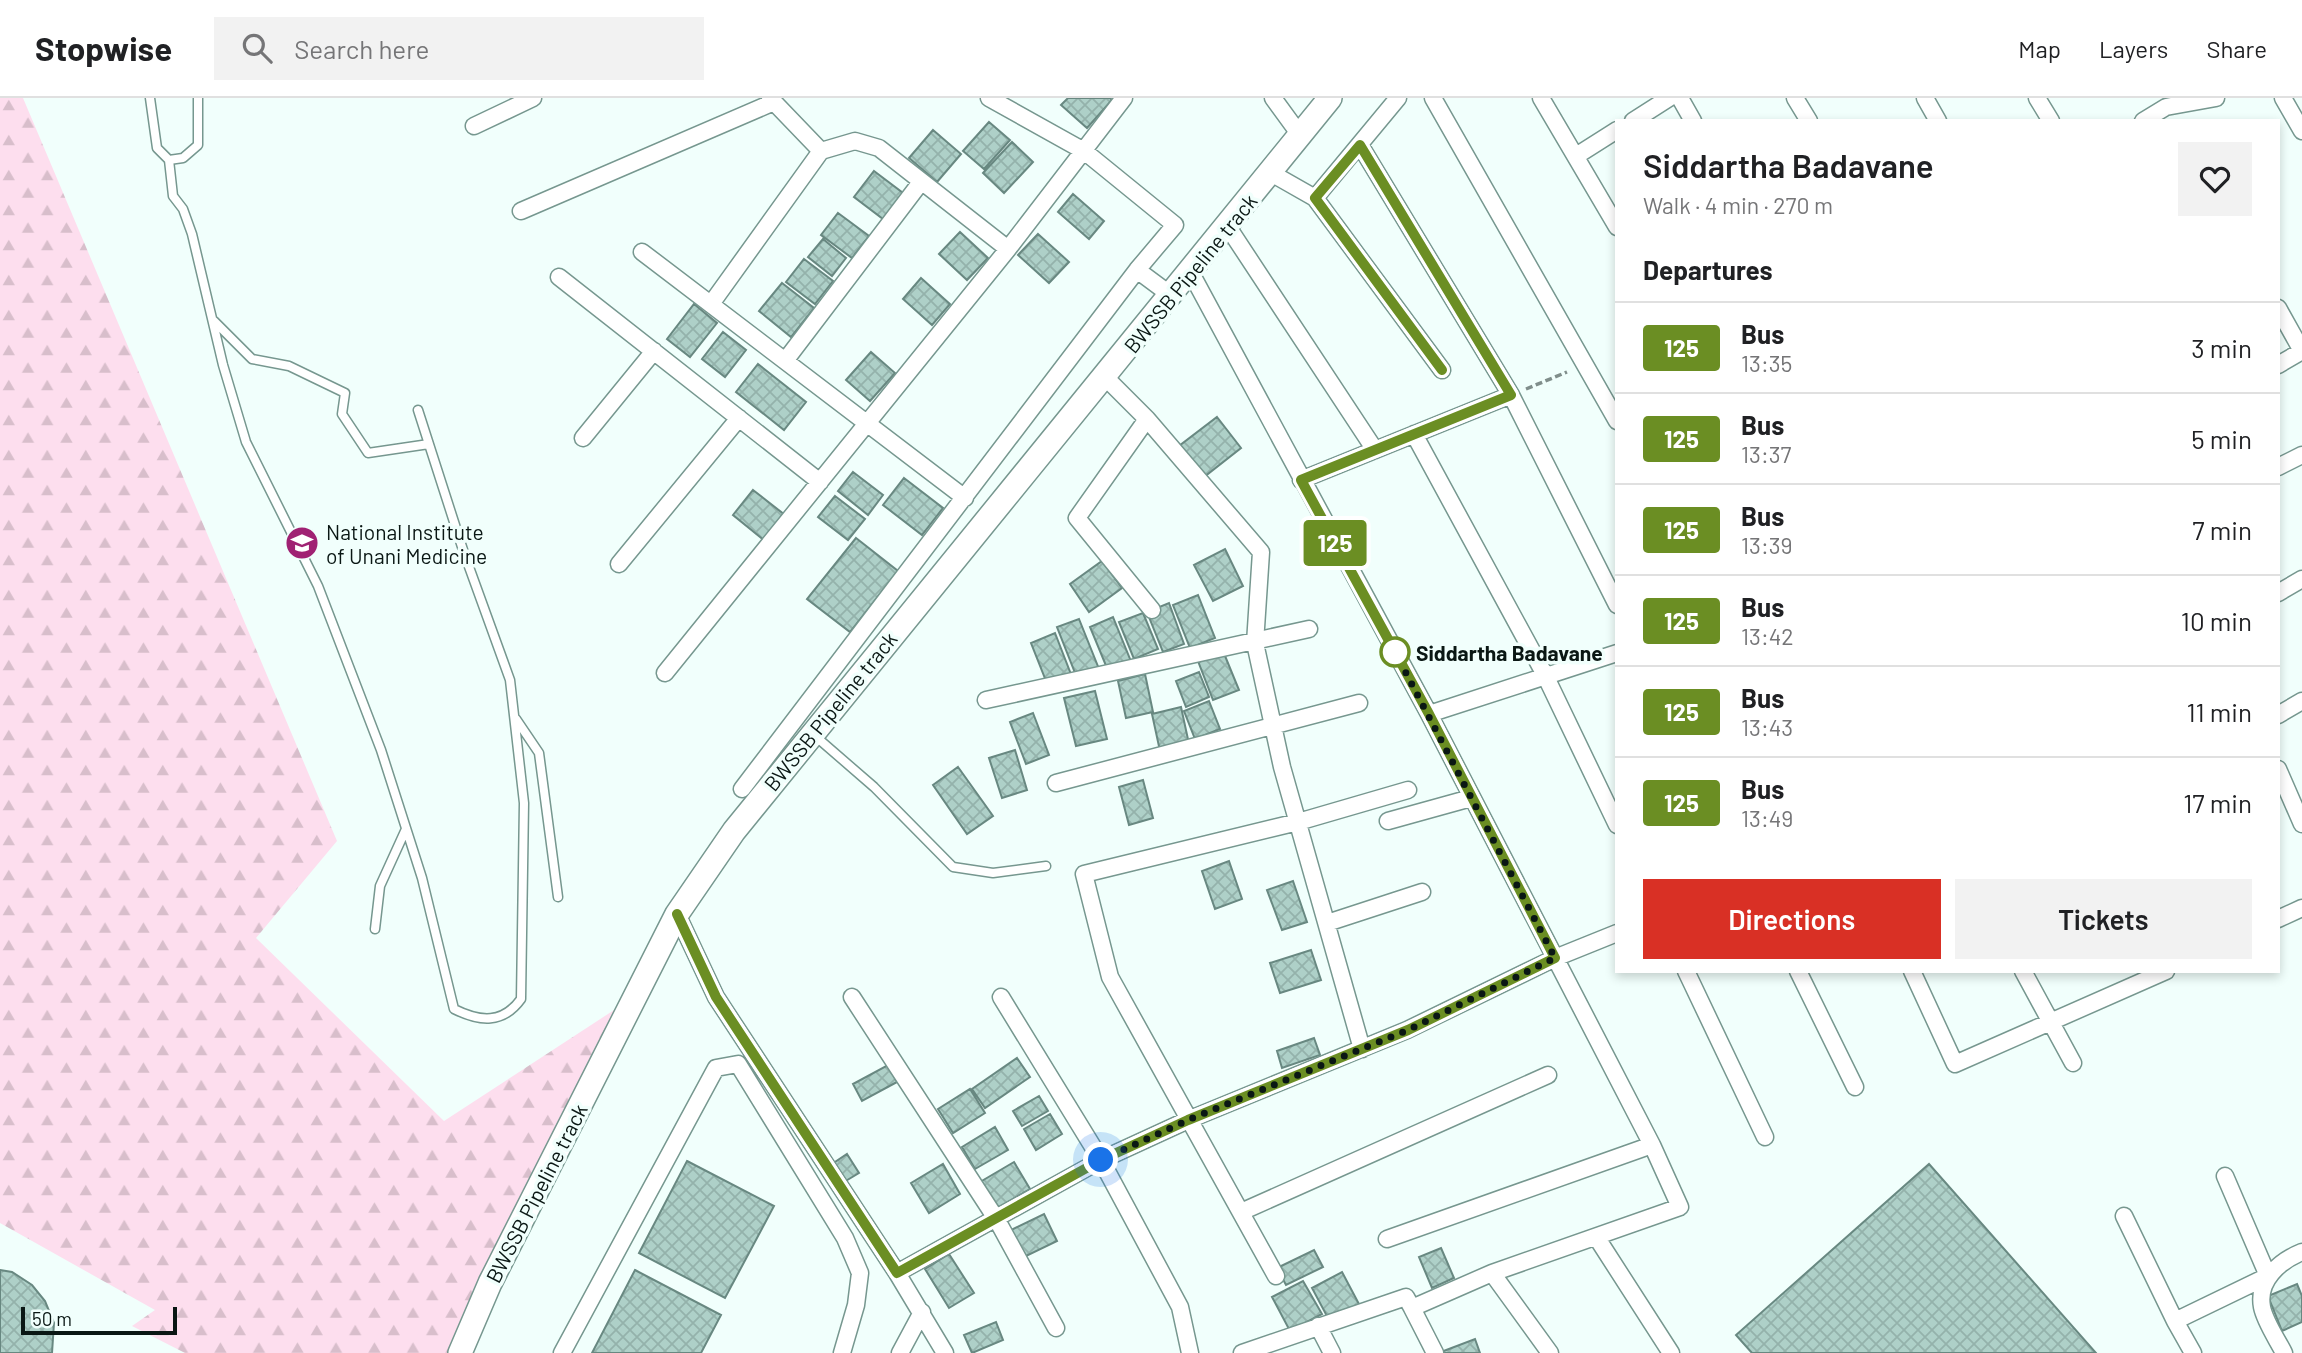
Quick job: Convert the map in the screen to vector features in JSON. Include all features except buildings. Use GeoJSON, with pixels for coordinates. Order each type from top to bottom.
{"type":"FeatureCollection","features":[{"type":"Feature","properties":{"kind":"street"},"geometry":{"type":"LineString","coordinates":[[474,127],[533,98]]}},
{"type":"Feature","properties":{"kind":"street"},"geometry":{"type":"LineString","coordinates":[[742,789],[1137,270],[1175,225],[1084,151],[989,98]]}},
{"type":"Feature","properties":{"kind":"street"},"geometry":{"type":"LineString","coordinates":[[666,673],[1008,249],[1124,98]]}},
{"type":"Feature","properties":{"kind":"street"},"geometry":{"type":"LineString","coordinates":[[1273,98],[1300,135]]}},
{"type":"Feature","properties":{"kind":"street","name":"BWSSB Pipeline track"},"geometry":{"type":"LineString","coordinates":[[460,1353],[490,1283],[677,914],[741,822],[812,733],[1191,273],[1330,98]]}},
{"type":"Feature","properties":{"kind":"street"},"geometry":{"type":"LineString","coordinates":[[1315,198],[1398,98]]}},
{"type":"Feature","properties":{"kind":"street"},"geometry":{"type":"LineString","coordinates":[[1433,98],[1615,417]]}},
{"type":"Feature","properties":{"kind":"street"},"geometry":{"type":"LineString","coordinates":[[1541,98],[1615,223]]}},
{"type":"Feature","properties":{"kind":"street"},"geometry":{"type":"LineString","coordinates":[[1636,119],[1670,98]]}},
{"type":"Feature","properties":{"kind":"street"},"geometry":{"type":"LineString","coordinates":[[1680,98],[1692,119]]}},
{"type":"Feature","properties":{"kind":"street"},"geometry":{"type":"LineString","coordinates":[[1795,98],[1808,119]]}},
{"type":"Feature","properties":{"kind":"street"},"geometry":{"type":"LineString","coordinates":[[1925,98],[1937,119]]}},
{"type":"Feature","properties":{"kind":"street"},"geometry":{"type":"LineString","coordinates":[[2037,98],[2050,119]]}},
{"type":"Feature","properties":{"kind":"street"},"geometry":{"type":"LineString","coordinates":[[2147,119],[2167,109],[2216,98]]}},
{"type":"Feature","properties":{"kind":"street"},"geometry":{"type":"LineString","coordinates":[[2283,98],[2302,131]]}},
{"type":"Feature","properties":{"kind":"street"},"geometry":{"type":"LineString","coordinates":[[521,211],[772,100],[821,151]]}},
{"type":"Feature","properties":{"kind":"street"},"geometry":{"type":"LineString","coordinates":[[1576,156],[1615,131]]}},
{"type":"Feature","properties":{"kind":"street"},"geometry":{"type":"LineString","coordinates":[[710,304],[821,151],[855,141],[871,144],[1008,249]]}},
{"type":"Feature","properties":{"kind":"street"},"geometry":{"type":"LineString","coordinates":[[1360,145],[1511,395],[1615,601]]}},
{"type":"Feature","properties":{"kind":"street"},"geometry":{"type":"LineString","coordinates":[[1271,173],[1315,198],[1442,370]]}},
{"type":"Feature","properties":{"kind":"street"},"geometry":{"type":"LineString","coordinates":[[785,361],[922,182]]}},
{"type":"Feature","properties":{"kind":"street"},"geometry":{"type":"LineString","coordinates":[[1228,227],[1375,450]]}},
{"type":"Feature","properties":{"kind":"street"},"geometry":{"type":"LineString","coordinates":[[642,251],[965,498]]}},
{"type":"Feature","properties":{"kind":"street"},"geometry":{"type":"LineString","coordinates":[[1137,270],[1172,296]]}},
{"type":"Feature","properties":{"kind":"street"},"geometry":{"type":"LineString","coordinates":[[1191,273],[1429,714],[1652,1145],[1680,1207],[1492,1273],[1412,1308]]}},
{"type":"Feature","properties":{"kind":"street"},"geometry":{"type":"LineString","coordinates":[[559,277],[820,482]]}},
{"type":"Feature","properties":{"kind":"street"},"geometry":{"type":"LineString","coordinates":[[2280,312],[2302,351],[2280,364]]}},
{"type":"Feature","properties":{"kind":"street"},"geometry":{"type":"LineString","coordinates":[[583,438],[654,351]]}},
{"type":"Feature","properties":{"kind":"street"},"geometry":{"type":"LineString","coordinates":[[1105,377],[1147,419],[1261,552],[1255,643],[1272,726],[1362,1049]]}},
{"type":"Feature","properties":{"kind":"street"},"geometry":{"type":"LineString","coordinates":[[1301,480],[1511,395]]}},
{"type":"Feature","properties":{"kind":"street"},"geometry":{"type":"LineString","coordinates":[[619,564],[739,418]]}},
{"type":"Feature","properties":{"kind":"street"},"geometry":{"type":"LineString","coordinates":[[1147,419],[1077,518],[1152,610]]}},
{"type":"Feature","properties":{"kind":"street"},"geometry":{"type":"LineString","coordinates":[[1414,434],[1545,675],[1615,821]]}},
{"type":"Feature","properties":{"kind":"street"},"geometry":{"type":"LineString","coordinates":[[2280,466],[2302,455]]}},
{"type":"Feature","properties":{"kind":"street"},"geometry":{"type":"LineString","coordinates":[[2280,592],[2302,579]]}},
{"type":"Feature","properties":{"kind":"street"},"geometry":{"type":"LineString","coordinates":[[986,700],[1255,643],[1309,628]]}},
{"type":"Feature","properties":{"kind":"street"},"geometry":{"type":"LineString","coordinates":[[1429,714],[1615,654]]}},
{"type":"Feature","properties":{"kind":"street"},"geometry":{"type":"LineString","coordinates":[[2280,714],[2302,701]]}},
{"type":"Feature","properties":{"kind":"street"},"geometry":{"type":"LineString","coordinates":[[1056,783],[1359,703]]}},
{"type":"Feature","properties":{"kind":"street"},"geometry":{"type":"LineString","coordinates":[[2280,773],[2301,819]]}},
{"type":"Feature","properties":{"kind":"street"},"geometry":{"type":"LineString","coordinates":[[1276,1276],[1110,977],[1084,874],[1298,822],[1408,790]]}},
{"type":"Feature","properties":{"kind":"street"},"geometry":{"type":"LineString","coordinates":[[1388,821],[1471,798]]}},
{"type":"Feature","properties":{"kind":"street"},"geometry":{"type":"LineString","coordinates":[[1326,923],[1422,892]]}},
{"type":"Feature","properties":{"kind":"street"},"geometry":{"type":"LineString","coordinates":[[2280,918],[2302,908]]}},
{"type":"Feature","properties":{"kind":"street"},"geometry":{"type":"LineString","coordinates":[[677,914],[716,997],[897,1273],[945,1353]]}},
{"type":"Feature","properties":{"kind":"street"},"geometry":{"type":"LineString","coordinates":[[897,1273],[998,1220],[1101,1160],[1188,1120],[1362,1049],[1555,958],[1615,934]]}},
{"type":"Feature","properties":{"kind":"street"},"geometry":{"type":"LineString","coordinates":[[1687,973],[1765,1137]]}},
{"type":"Feature","properties":{"kind":"street"},"geometry":{"type":"LineString","coordinates":[[1799,973],[1855,1087]]}},
{"type":"Feature","properties":{"kind":"street"},"geometry":{"type":"LineString","coordinates":[[1913,973],[1955,1064],[2050,1022],[2136,977],[2156,973]]}},
{"type":"Feature","properties":{"kind":"street"},"geometry":{"type":"LineString","coordinates":[[2024,973],[2073,1063]]}},
{"type":"Feature","properties":{"kind":"street"},"geometry":{"type":"LineString","coordinates":[[852,997],[998,1220],[1056,1328]]}},
{"type":"Feature","properties":{"kind":"street"},"geometry":{"type":"LineString","coordinates":[[1001,997],[1101,1160],[1180,1307],[1190,1353]]}},
{"type":"Feature","properties":{"kind":"street"},"geometry":{"type":"LineString","coordinates":[[562,1353],[716,1068],[738,1063],[845,1238],[860,1273],[856,1305],[842,1353]]}},
{"type":"Feature","properties":{"kind":"street"},"geometry":{"type":"LineString","coordinates":[[1241,1212],[1548,1075]]}},
{"type":"Feature","properties":{"kind":"street"},"geometry":{"type":"LineString","coordinates":[[1387,1239],[1652,1145]]}},
{"type":"Feature","properties":{"kind":"street"},"geometry":{"type":"LineString","coordinates":[[2225,1175],[2268,1276],[2262,1306],[2284,1353]]}},
{"type":"Feature","properties":{"kind":"street"},"geometry":{"type":"LineString","coordinates":[[2124,1216],[2193,1353]]}},
{"type":"Feature","properties":{"kind":"street"},"geometry":{"type":"LineString","coordinates":[[1597,1238],[1671,1353]]}},
{"type":"Feature","properties":{"kind":"street"},"geometry":{"type":"LineString","coordinates":[[2175,1321],[2268,1276],[2287,1258],[2302,1252]]}},
{"type":"Feature","properties":{"kind":"street"},"geometry":{"type":"LineString","coordinates":[[1492,1273],[1550,1353]]}},
{"type":"Feature","properties":{"kind":"street"},"geometry":{"type":"LineString","coordinates":[[1242,1353],[1406,1297],[1435,1353]]}},
{"type":"Feature","properties":{"kind":"street"},"geometry":{"type":"LineString","coordinates":[[900,1353],[922,1312]]}},
{"type":"Feature","properties":{"kind":"street"},"geometry":{"type":"LineString","coordinates":[[1318,1326],[1332,1353]]}},
{"type":"Feature","properties":{"kind":"lane"},"geometry":{"type":"LineString","coordinates":[[150,98],[157,148],[169,160],[173,195],[183,209],[192,234],[246,442],[318,586],[382,750],[422,878],[454,1009],[484,1020],[505,1016],[521,999],[524,803],[510,680],[464,553],[418,410]]}},
{"type":"Feature","properties":{"kind":"lane"},"geometry":{"type":"LineString","coordinates":[[169,160],[183,158],[198,145],[198,98]]}},
{"type":"Feature","properties":{"kind":"lane"},"geometry":{"type":"LineString","coordinates":[[214,321],[252,359],[289,366],[345,393],[342,414],[368,453],[429,444]]}},
{"type":"Feature","properties":{"kind":"lane"},"geometry":{"type":"LineString","coordinates":[[514,717],[539,753],[558,897]]}},
{"type":"Feature","properties":{"kind":"lane"},"geometry":{"type":"LineString","coordinates":[[812,733],[874,788],[953,867],[993,873],[1046,866]]}},
{"type":"Feature","properties":{"kind":"lane"},"geometry":{"type":"LineString","coordinates":[[375,929],[380,886],[406,829]]}},
{"type":"Feature","properties":{"kind":"path"},"geometry":{"type":"LineString","coordinates":[[1511,395],[1586,365]]}},
{"type":"Feature","properties":{"kind":"green space"},"geometry":{"type":"Polygon","coordinates":[[[0,98],[23,98],[337,841],[256,938],[444,1121],[634,997],[459,1353],[185,1353],[132,1326],[155,1310],[0,1223],[0,98]]]}},
{"type":"Feature","properties":{"kind":"bus line","name":"125"},"geometry":{"type":"LineString","coordinates":[[677,914],[716,997],[897,1273],[998,1220],[1101,1160],[1188,1120],[1408,1030],[1555,958],[1429,714],[1301,480],[1511,395],[1360,145],[1315,198],[1442,370]]}},
{"type":"Feature","properties":{"kind":"place","name":"National Institute of Unani Medicine"},"geometry":{"type":"Point","coordinates":[302,543]}},
{"type":"Feature","properties":{"kind":"place","name":"Siddartha Badavane"},"geometry":{"type":"Point","coordinates":[1395,652]}},
{"type":"Feature","properties":{"kind":"route"},"geometry":{"type":"LineString","coordinates":[[1101,1160],[1188,1120],[1408,1030],[1555,958],[1395,652]]}}]}
